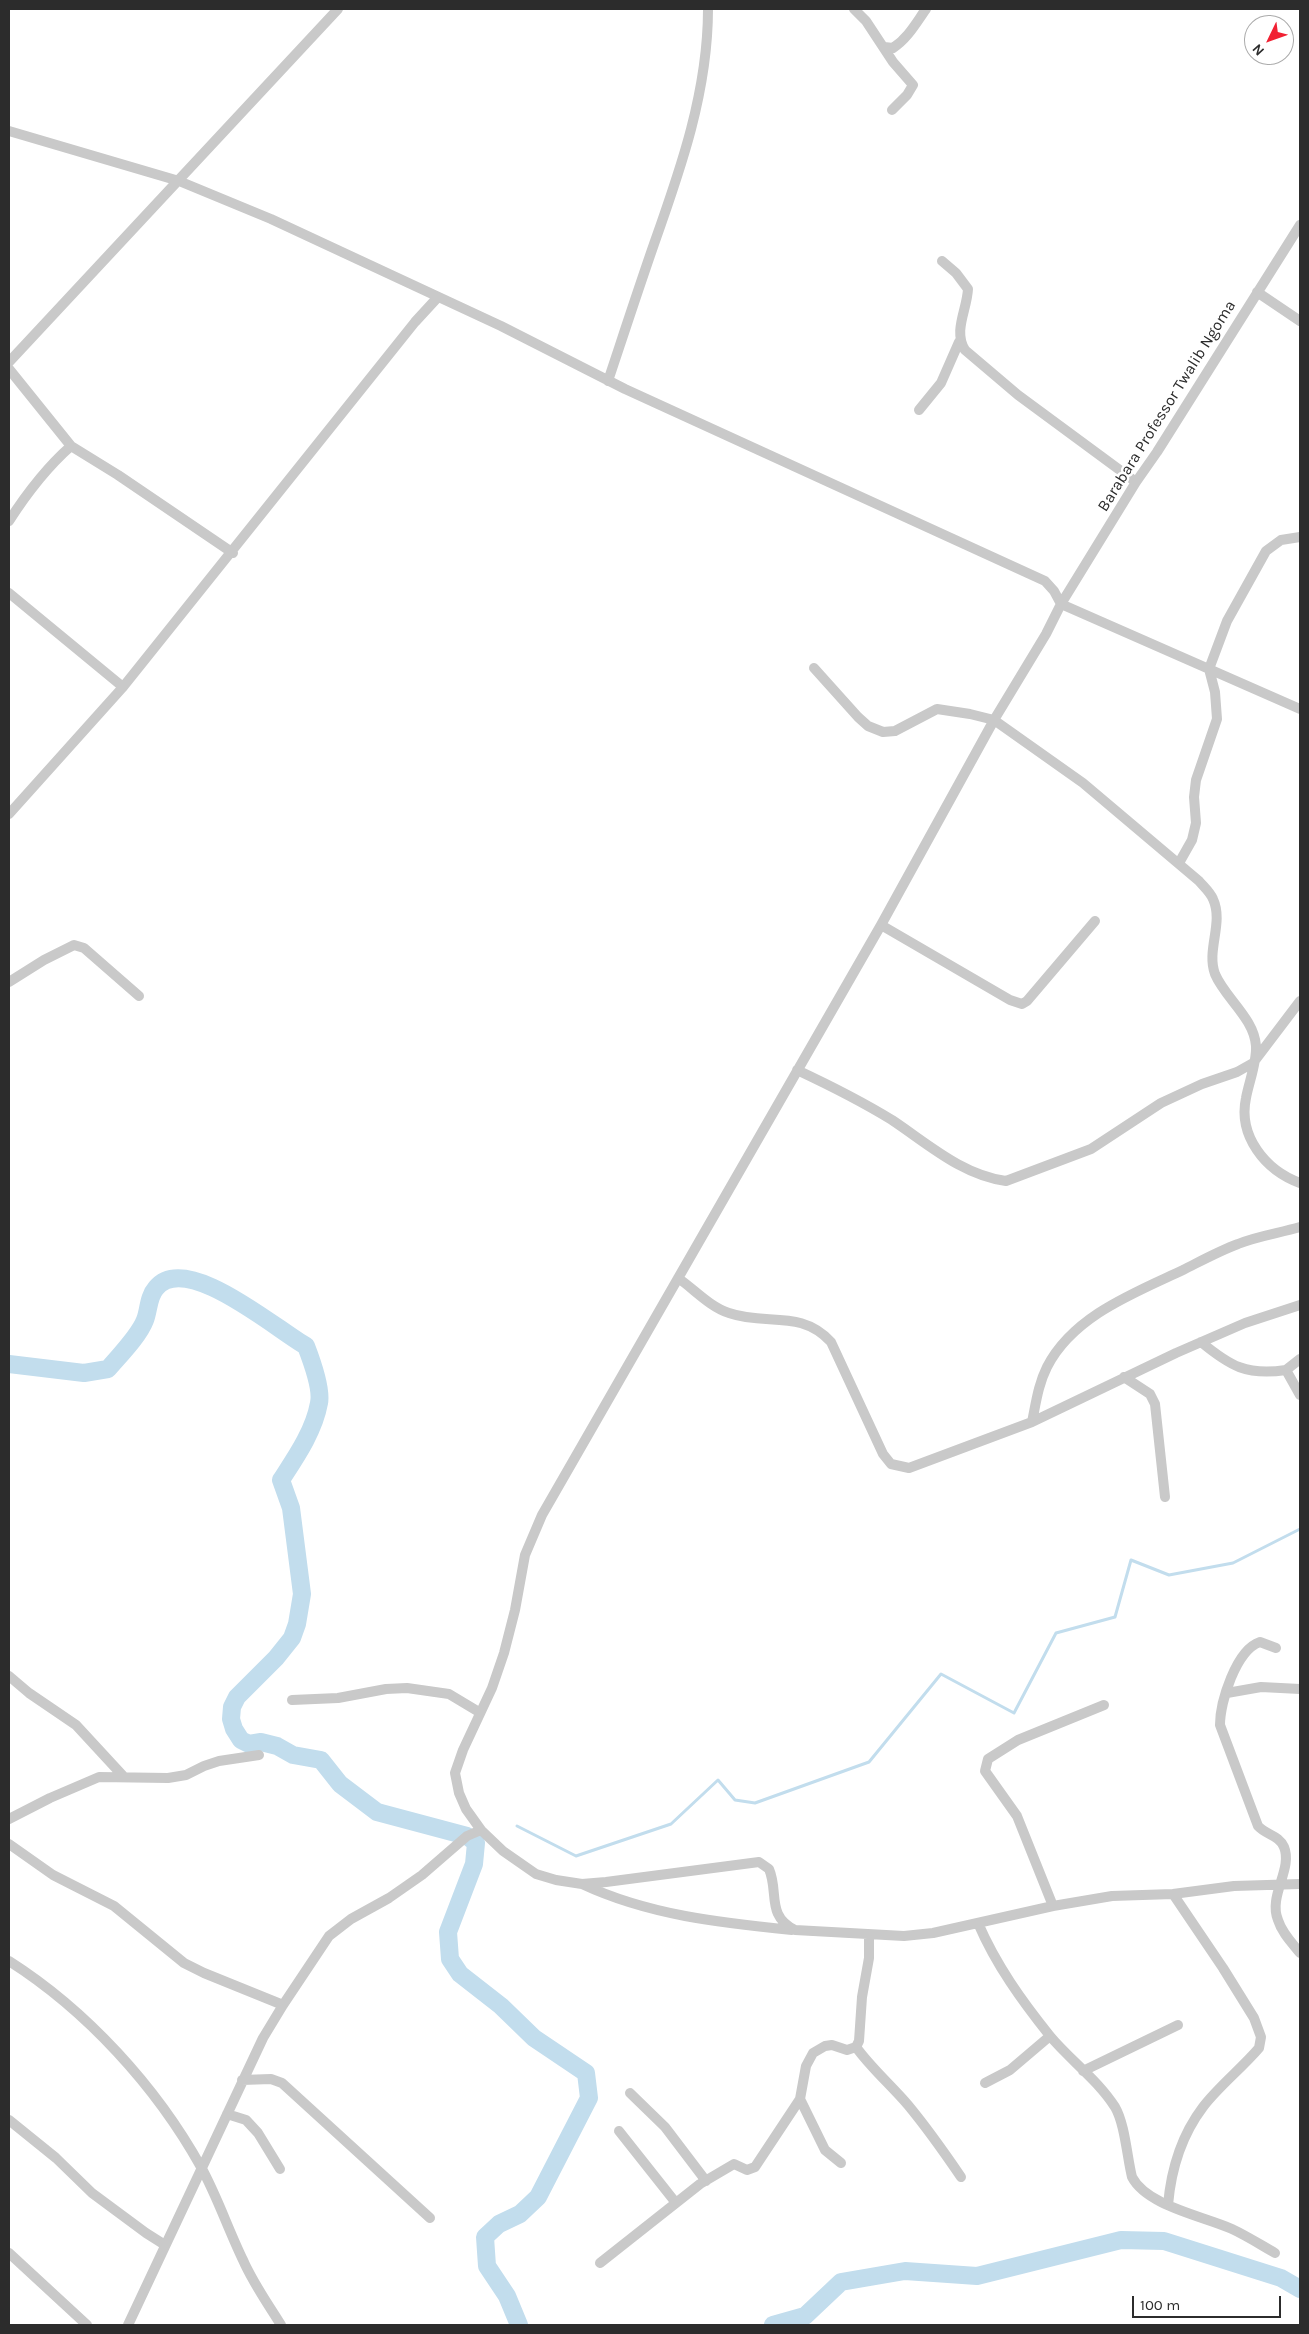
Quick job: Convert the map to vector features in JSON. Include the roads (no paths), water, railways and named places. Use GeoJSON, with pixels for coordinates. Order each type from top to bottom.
{"type":"FeatureCollection","features":[{"type":"Feature","properties":{"kind":"street"},"geometry":{"type":"LineString","coordinates":[[9,362],[338,9]]}},
{"type":"Feature","properties":{"kind":"street"},"geometry":{"type":"LineString","coordinates":[[608,381],[682,164],[702,85],[708,32],[708,9]]}},
{"type":"Feature","properties":{"kind":"street"},"geometry":{"type":"LineString","coordinates":[[854,9],[866,21],[893,62],[913,85],[907,95],[892,110]]}},
{"type":"Feature","properties":{"kind":"street"},"geometry":{"type":"LineString","coordinates":[[884,47],[893,48],[900,44],[926,9]]}},
{"type":"Feature","properties":{"kind":"street"},"geometry":{"type":"LineString","coordinates":[[9,131],[179,181],[271,219],[438,297],[608,381],[1045,581],[1062,604],[1300,709]]}},
{"type":"Feature","properties":{"kind":"street","name":"Barabara Professor Twalib Ngoma"},"geometry":{"type":"LineString","coordinates":[[582,1884],[536,1874],[503,1851],[481,1830],[466,1810],[459,1793],[455,1773],[479,1712],[492,1688],[515,1610],[525,1555],[542,1515],[881,925],[994,720],[1062,604],[1136,482],[1158,452],[1300,225]]}},
{"type":"Feature","properties":{"kind":"street"},"geometry":{"type":"LineString","coordinates":[[919,410],[941,383],[959,342],[968,289],[956,273],[942,261]]}},
{"type":"Feature","properties":{"kind":"street"},"geometry":{"type":"LineString","coordinates":[[1257,292],[1300,321]]}},
{"type":"Feature","properties":{"kind":"street"},"geometry":{"type":"LineString","coordinates":[[9,814],[123,687],[233,552],[415,322],[438,297]]}},
{"type":"Feature","properties":{"kind":"street"},"geometry":{"type":"LineString","coordinates":[[959,342],[965,350],[1018,395],[1136,482]]}},
{"type":"Feature","properties":{"kind":"street"},"geometry":{"type":"LineString","coordinates":[[9,369],[71,446],[233,552]]}},
{"type":"Feature","properties":{"kind":"street"},"geometry":{"type":"LineString","coordinates":[[9,521],[31,487],[53,462],[71,446]]}},
{"type":"Feature","properties":{"kind":"street"},"geometry":{"type":"LineString","coordinates":[[1178,863],[1192,840],[1196,823],[1194,797],[1196,780],[1217,719],[1216,699],[1208,669],[1227,621],[1266,551],[1281,540],[1300,537]]}},
{"type":"Feature","properties":{"kind":"street"},"geometry":{"type":"LineString","coordinates":[[9,593],[123,687]]}},
{"type":"Feature","properties":{"kind":"street"},"geometry":{"type":"LineString","coordinates":[[814,668],[858,717],[868,726],[883,732],[895,731],[937,709],[994,720],[1070,773],[1198,881],[1212,898],[1217,915],[1213,957],[1214,972],[1222,988],[1250,1028],[1256,1045],[1245,1101],[1246,1127],[1254,1147],[1268,1163],[1292,1180],[1300,1182]]}},
{"type":"Feature","properties":{"kind":"street"},"geometry":{"type":"LineString","coordinates":[[881,925],[1010,1000],[1022,1004],[1028,1001],[1095,921]]}},
{"type":"Feature","properties":{"kind":"street"},"geometry":{"type":"LineString","coordinates":[[9,982],[44,960],[74,945],[84,948],[139,996]]}},
{"type":"Feature","properties":{"kind":"street"},"geometry":{"type":"LineString","coordinates":[[797,1070],[842,1091],[891,1120],[958,1165],[992,1179],[1006,1181],[1091,1149],[1161,1103],[1202,1084],[1237,1072],[1253,1063],[1300,1000]]}},
{"type":"Feature","properties":{"kind":"street"},"geometry":{"type":"LineString","coordinates":[[1032,1422],[1039,1385],[1048,1366],[1060,1348],[1100,1312],[1140,1289],[1239,1243],[1300,1227]]}},
{"type":"Feature","properties":{"kind":"street"},"geometry":{"type":"LineString","coordinates":[[678,1278],[728,1313],[745,1317],[801,1322],[820,1330],[831,1342],[883,1454],[891,1464],[909,1468],[1032,1422],[1201,1342],[1245,1323],[1300,1305]]}},
{"type":"Feature","properties":{"kind":"street"},"geometry":{"type":"LineString","coordinates":[[1201,1342],[1223,1360],[1243,1370],[1270,1372],[1286,1370],[1300,1359]]}},
{"type":"Feature","properties":{"kind":"street"},"geometry":{"type":"LineString","coordinates":[[1286,1370],[1300,1395]]}},
{"type":"Feature","properties":{"kind":"street"},"geometry":{"type":"LineString","coordinates":[[1124,1378],[1150,1394],[1155,1404],[1165,1496]]}},
{"type":"Feature","properties":{"kind":"street"},"geometry":{"type":"LineString","coordinates":[[1276,1648],[1260,1642],[1249,1647],[1236,1666],[1220,1713],[1220,1725],[1255,1820],[1261,1830],[1272,1834],[1284,1847],[1286,1855],[1275,1910],[1278,1921],[1300,1952]]}},
{"type":"Feature","properties":{"kind":"street"},"geometry":{"type":"LineString","coordinates":[[9,1676],[29,1693],[76,1725],[124,1777]]}},
{"type":"Feature","properties":{"kind":"street"},"geometry":{"type":"LineString","coordinates":[[1227,1693],[1261,1687],[1300,1689]]}},
{"type":"Feature","properties":{"kind":"street"},"geometry":{"type":"LineString","coordinates":[[292,1700],[338,1698],[386,1689],[407,1688],[449,1694],[479,1712]]}},
{"type":"Feature","properties":{"kind":"street"},"geometry":{"type":"LineString","coordinates":[[1052,1906],[1017,1816],[985,1771],[988,1760],[1018,1740],[1104,1704]]}},
{"type":"Feature","properties":{"kind":"street"},"geometry":{"type":"LineString","coordinates":[[9,1819],[50,1798],[99,1778],[177,1777],[220,1761],[259,1755]]}},
{"type":"Feature","properties":{"kind":"street"},"geometry":{"type":"LineString","coordinates":[[128,2325],[242,2080],[283,2005],[330,1936],[351,1919],[383,1901],[422,1875],[467,1836],[481,1830]]}},
{"type":"Feature","properties":{"kind":"street"},"geometry":{"type":"LineString","coordinates":[[9,1844],[53,1875],[114,1906],[184,1963],[204,1974],[283,2005]]}},
{"type":"Feature","properties":{"kind":"street"},"geometry":{"type":"LineString","coordinates":[[582,1884],[759,1862],[767,1865],[771,1873],[774,1898],[781,1920],[796,1930]]}},
{"type":"Feature","properties":{"kind":"street"},"geometry":{"type":"LineString","coordinates":[[582,1884],[602,1894],[691,1918],[869,1936],[933,1933],[1052,1906],[1112,1896],[1172,1894],[1234,1886],[1300,1884]]}},
{"type":"Feature","properties":{"kind":"street"},"geometry":{"type":"LineString","coordinates":[[1168,2205],[1174,2165],[1193,2121],[1203,2106],[1259,2048],[1261,2037],[1241,1995],[1172,1894]]}},
{"type":"Feature","properties":{"kind":"street"},"geometry":{"type":"LineString","coordinates":[[978,1923],[1004,1975],[1050,2036],[1101,2090],[1115,2108],[1120,2119],[1132,2177],[1142,2192],[1168,2205],[1231,2229],[1275,2253]]}},
{"type":"Feature","properties":{"kind":"street"},"geometry":{"type":"LineString","coordinates":[[600,2262],[706,2180],[734,2164],[740,2164],[747,2170],[755,2167],[800,2099],[806,2066],[813,2053],[825,2046],[832,2045],[848,2050],[856,2047],[859,2042],[862,1997],[869,1958],[869,1936]]}},
{"type":"Feature","properties":{"kind":"street"},"geometry":{"type":"LineString","coordinates":[[9,1961],[57,1995],[151,2091],[180,2130],[202,2168],[242,2260],[281,2325]]}},
{"type":"Feature","properties":{"kind":"street"},"geometry":{"type":"LineString","coordinates":[[1083,2071],[1178,2025]]}},
{"type":"Feature","properties":{"kind":"street"},"geometry":{"type":"LineString","coordinates":[[985,2083],[1010,2070],[1050,2036]]}},
{"type":"Feature","properties":{"kind":"street"},"geometry":{"type":"LineString","coordinates":[[856,2047],[867,2063],[907,2104],[932,2134],[961,2177]]}},
{"type":"Feature","properties":{"kind":"street"},"geometry":{"type":"LineString","coordinates":[[242,2080],[271,2079],[282,2084],[430,2218]]}},
{"type":"Feature","properties":{"kind":"street"},"geometry":{"type":"LineString","coordinates":[[630,2093],[665,2127],[706,2180]]}},
{"type":"Feature","properties":{"kind":"street"},"geometry":{"type":"LineString","coordinates":[[800,2099],[824,2150],[841,2163]]}},
{"type":"Feature","properties":{"kind":"street"},"geometry":{"type":"LineString","coordinates":[[226,2114],[246,2120],[258,2133],[280,2168]]}},
{"type":"Feature","properties":{"kind":"street"},"geometry":{"type":"LineString","coordinates":[[9,2120],[56,2158],[92,2193],[165,2245]]}},
{"type":"Feature","properties":{"kind":"street"},"geometry":{"type":"LineString","coordinates":[[619,2132],[676,2203]]}},
{"type":"Feature","properties":{"kind":"street"},"geometry":{"type":"LineString","coordinates":[[9,2254],[88,2325]]}},
{"type":"Feature","properties":{"kind":"waterway"},"geometry":{"type":"LineString","coordinates":[[9,1364],[84,1373],[108,1369],[138,1333],[146,1316],[153,1292],[170,1279],[188,1279],[209,1286],[254,1311],[306,1346],[318,1382],[319,1403],[309,1434],[281,1480],[291,1508],[302,1594],[297,1624],[292,1638],[276,1658],[237,1697],[232,1707],[231,1719],[234,1729],[241,1740],[249,1744],[261,1742],[277,1746],[293,1755],[321,1760],[340,1784],[377,1812],[467,1836],[476,1843],[474,1864],[448,1932],[450,1959],[460,1974],[501,2006],[534,2038],[586,2073],[589,2098],[538,2197],[520,2214],[499,2224],[485,2237],[487,2266],[507,2296],[519,2325]]}},
{"type":"Feature","properties":{"kind":"waterway"},"geometry":{"type":"LineString","coordinates":[[517,1826],[576,1856],[671,1824],[718,1780],[735,1800],[755,1803],[869,1762],[941,1674],[1014,1713],[1056,1633],[1115,1617],[1131,1560],[1169,1575],[1233,1563],[1300,1529]]}},
{"type":"Feature","properties":{"kind":"waterway"},"geometry":{"type":"LineString","coordinates":[[773,2325],[805,2316],[841,2282],[905,2271],[977,2276],[1121,2240],[1164,2241],[1281,2278],[1300,2289]]}}]}
